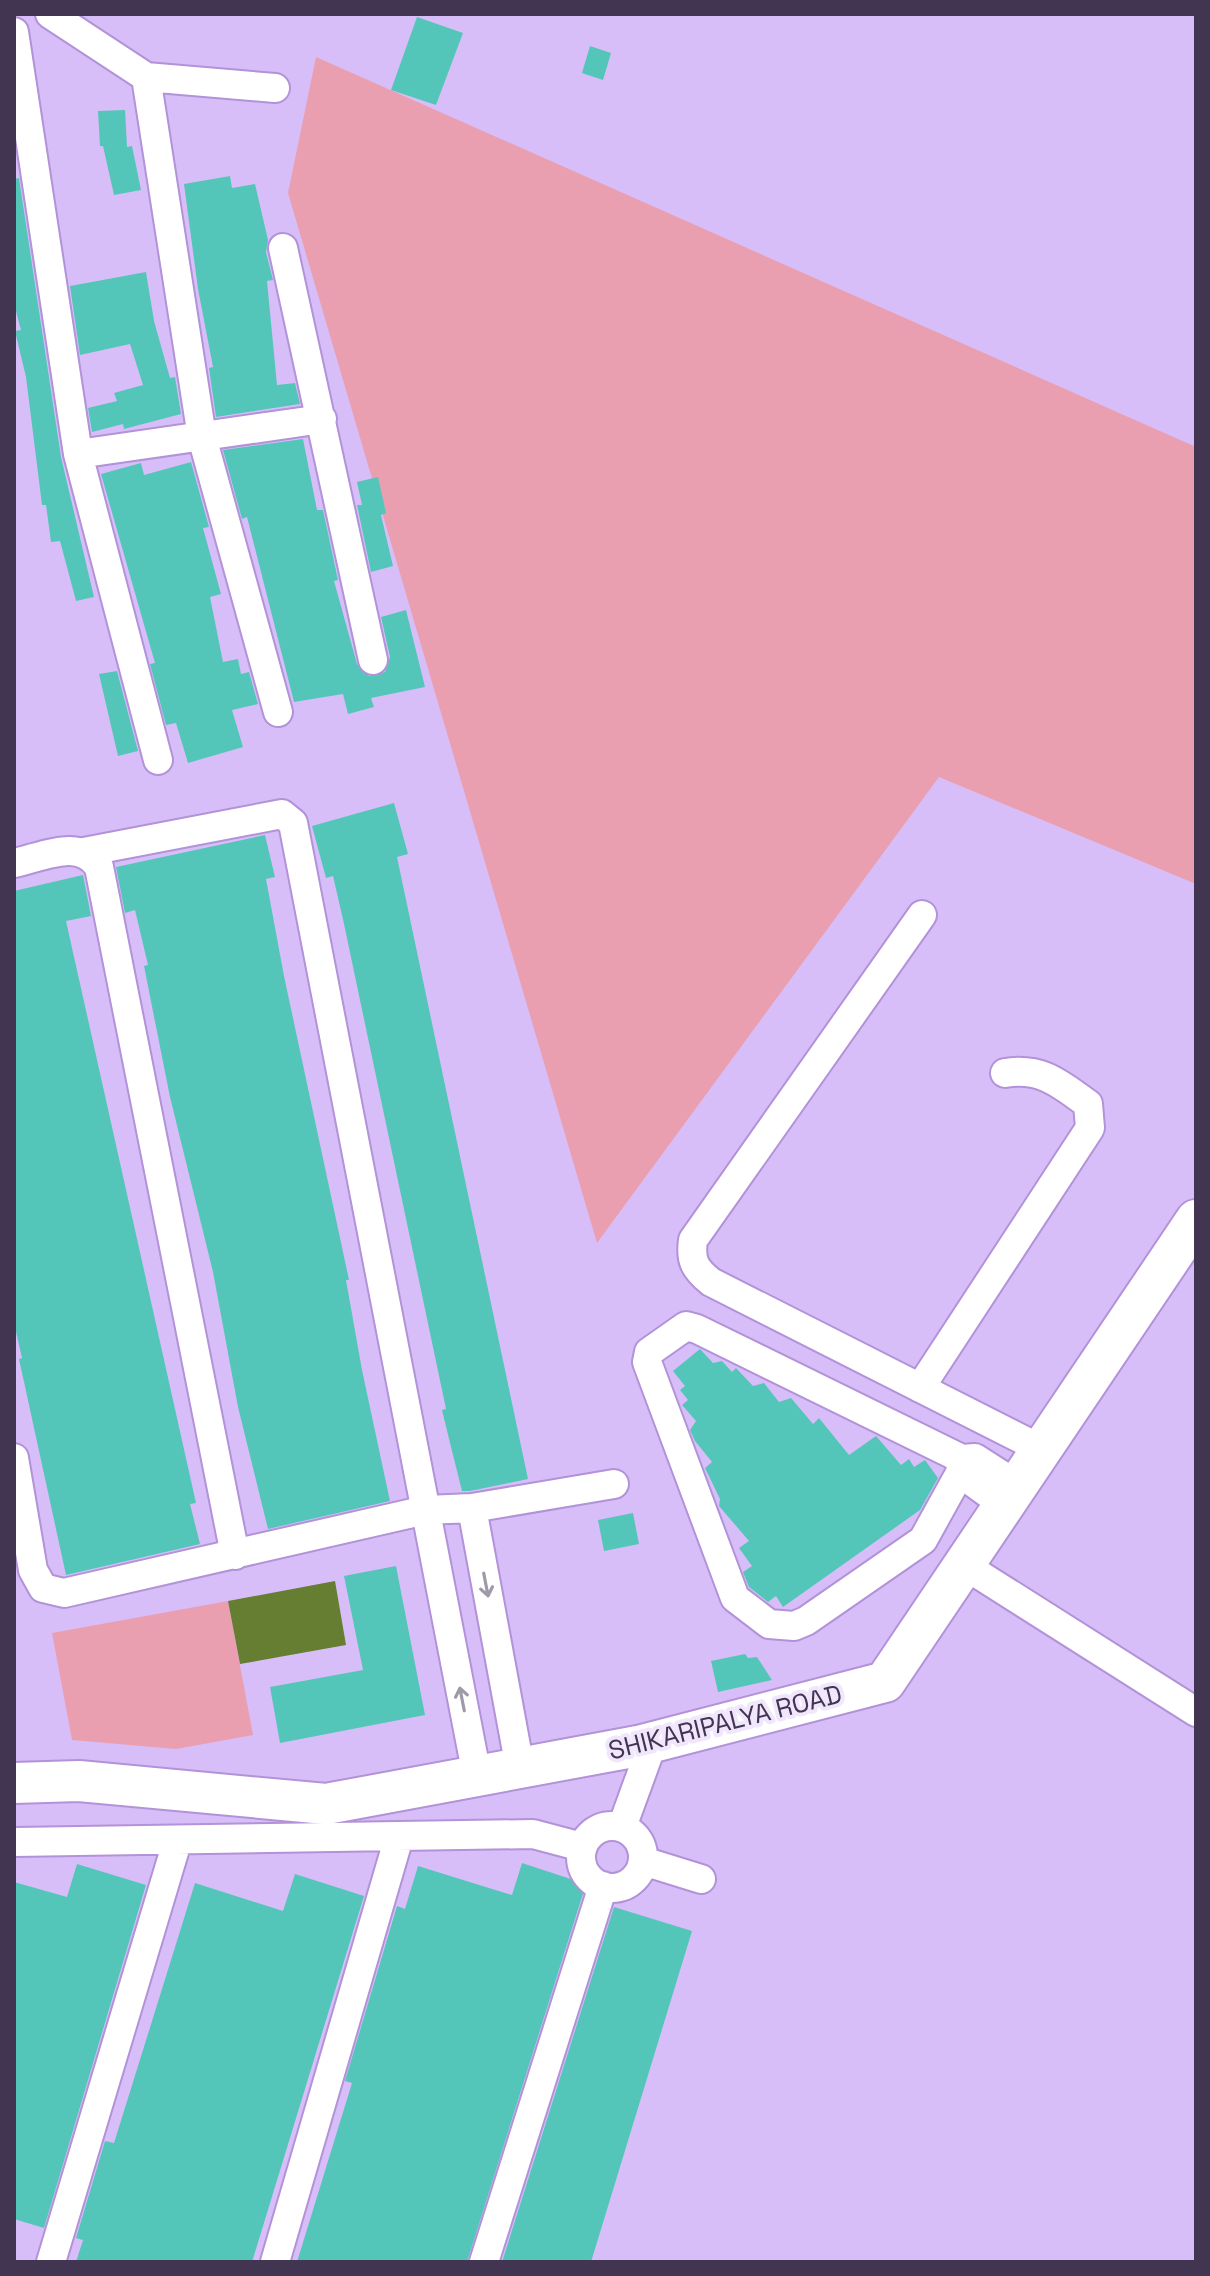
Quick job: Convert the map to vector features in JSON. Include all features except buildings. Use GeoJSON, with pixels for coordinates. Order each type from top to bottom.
{"type":"FeatureCollection","features":[{"type":"Feature","properties":{"kind":"street"},"geometry":{"type":"LineString","coordinates":[[50,14],[146,77],[275,88]]}},
{"type":"Feature","properties":{"kind":"street"},"geometry":{"type":"LineString","coordinates":[[14,32],[78,454],[158,760]]}},
{"type":"Feature","properties":{"kind":"street"},"geometry":{"type":"LineString","coordinates":[[146,77],[202,437],[278,712]]}},
{"type":"Feature","properties":{"kind":"street"},"geometry":{"type":"LineString","coordinates":[[283,248],[373,660]]}},
{"type":"Feature","properties":{"kind":"street"},"geometry":{"type":"LineString","coordinates":[[78,454],[322,419]]}},
{"type":"Feature","properties":{"kind":"street"},"geometry":{"type":"LineString","coordinates":[[14,863],[74,849],[84,852],[282,814],[293,823],[477,1776]]}},
{"type":"Feature","properties":{"kind":"street"},"geometry":{"type":"LineString","coordinates":[[84,852],[99,867],[235,1555]]}},
{"type":"Feature","properties":{"kind":"street"},"geometry":{"type":"LineString","coordinates":[[922,915],[693,1240],[691,1255],[695,1269],[711,1282],[1041,1449]]}},
{"type":"Feature","properties":{"kind":"street"},"geometry":{"type":"LineString","coordinates":[[920,1388],[1090,1128],[1088,1104],[1048,1075],[1031,1070],[1005,1073]]}},
{"type":"Feature","properties":{"kind":"street","name":"SHIKARIPALYA ROAD"},"geometry":{"type":"LineString","coordinates":[[14,1783],[79,1781],[326,1804],[653,1742],[885,1682],[1196,1220]]}},
{"type":"Feature","properties":{"kind":"street"},"geometry":{"type":"LineString","coordinates":[[961,1466],[923,1540],[806,1621],[794,1626],[769,1624],[735,1598],[647,1362],[649,1352],[686,1326],[961,1466],[1010,1495]]}},
{"type":"Feature","properties":{"kind":"street"},"geometry":{"type":"LineString","coordinates":[[14,1458],[33,1570],[43,1588],[64,1593],[426,1510],[472,1508],[614,1484]]}},
{"type":"Feature","properties":{"kind":"street"},"geometry":{"type":"LineString","coordinates":[[472,1508],[520,1768]]}},
{"type":"Feature","properties":{"kind":"street"},"geometry":{"type":"LineString","coordinates":[[964,1565],[1196,1712]]}},
{"type":"Feature","properties":{"kind":"street"},"geometry":{"type":"LineString","coordinates":[[622,1827],[653,1742]]}},
{"type":"Feature","properties":{"kind":"street"},"geometry":{"type":"LineString","coordinates":[[602,1827],[622,1827],[638,1840],[643,1861],[640,1871],[624,1885],[603,1886],[594,1882],[582,1867],[582,1847],[593,1832],[602,1827]]}},
{"type":"Feature","properties":{"kind":"street"},"geometry":{"type":"LineString","coordinates":[[14,1842],[177,1842],[533,1834],[582,1847]]}},
{"type":"Feature","properties":{"kind":"street"},"geometry":{"type":"LineString","coordinates":[[275,2262],[399,1837]]}},
{"type":"Feature","properties":{"kind":"street"},"geometry":{"type":"LineString","coordinates":[[51,2262],[177,1842]]}},
{"type":"Feature","properties":{"kind":"street"},"geometry":{"type":"LineString","coordinates":[[643,1861],[701,1879]]}},
{"type":"Feature","properties":{"kind":"street"},"geometry":{"type":"LineString","coordinates":[[484,2262],[603,1886]]}},
{"type":"Feature","properties":{"kind":"shaded area"},"geometry":{"type":"Polygon","coordinates":[[[316,57],[1196,447],[1196,884],[939,777],[597,1243],[288,193],[316,57]]]}},
{"type":"Feature","properties":{"kind":"shaded area"},"geometry":{"type":"Polygon","coordinates":[[[335,1581],[346,1645],[240,1664],[228,1601],[335,1581]]]}},
{"type":"Feature","properties":{"kind":"shaded area"},"geometry":{"type":"Polygon","coordinates":[[[228,1601],[253,1735],[176,1749],[72,1740],[52,1633],[228,1601]]]}}]}
